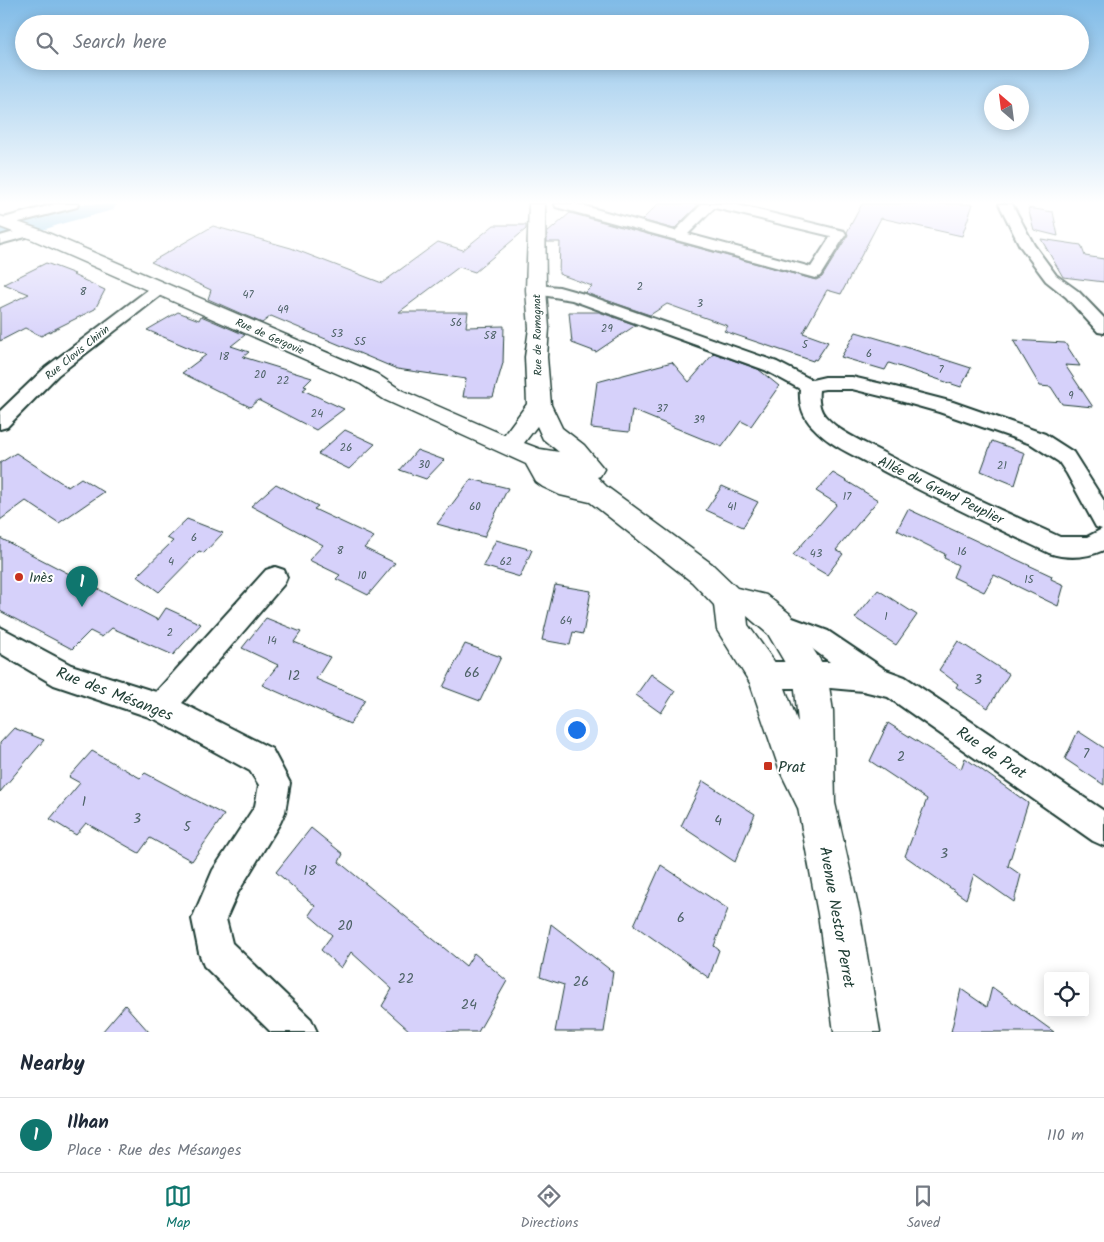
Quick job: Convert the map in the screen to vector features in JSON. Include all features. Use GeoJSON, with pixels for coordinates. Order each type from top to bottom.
{"type":"FeatureCollection","features":[{"type":"Feature","properties":{"kind":"main road","name":"Rue de Gergovie"},"geometry":{"type":"LineString","coordinates":[[73,252],[369,379],[398,397],[536,458]]}},
{"type":"Feature","properties":{"kind":"main road","name":"Rue de Romagnat"},"geometry":{"type":"LineString","coordinates":[[536,252],[536,290],[539,328],[536,358],[539,405],[552,432],[575,450],[591,468],[598,494]]}},
{"type":"Feature","properties":{"kind":"main road"},"geometry":{"type":"LineString","coordinates":[[510,446],[539,405]]}},
{"type":"Feature","properties":{"kind":"main road"},"geometry":{"type":"LineString","coordinates":[[552,432],[536,458],[540,471],[559,485],[598,494],[702,573],[728,600]]}},
{"type":"Feature","properties":{"kind":"main road","name":"Avenue Nestor Perret"},"geometry":{"type":"LineString","coordinates":[[816,803],[798,771],[776,714],[764,675],[733,630],[728,600],[754,604],[779,624],[810,674],[816,711],[816,803],[839,914],[857,1032]]}},
{"type":"Feature","properties":{"kind":"street"},"geometry":{"type":"LineString","coordinates":[[741,252],[815,273],[828,252]]}},
{"type":"Feature","properties":{"kind":"street"},"geometry":{"type":"LineString","coordinates":[[1032,252],[1051,278],[1072,294],[1104,328]]}},
{"type":"Feature","properties":{"kind":"street","name":"Rue Clovis Chirin"},"geometry":{"type":"LineString","coordinates":[[0,422],[52,371],[159,289]]}},
{"type":"Feature","properties":{"kind":"street"},"geometry":{"type":"LineString","coordinates":[[536,290],[559,292],[578,297],[771,366],[810,386],[826,383],[852,383],[878,389],[946,407],[1038,439],[1066,457],[1075,468],[1104,521]]}},
{"type":"Feature","properties":{"kind":"street","name":"Allée du Grand Peuplier"},"geometry":{"type":"LineString","coordinates":[[810,386],[808,396],[810,408],[818,421],[834,434],[905,474],[1057,546],[1080,549],[1096,545],[1104,538]]}},
{"type":"Feature","properties":{"kind":"street"},"geometry":{"type":"LineString","coordinates":[[161,708],[276,577]]}},
{"type":"Feature","properties":{"kind":"street","name":"Rue de Prat"},"geometry":{"type":"LineString","coordinates":[[779,624],[819,639],[876,680]]}},
{"type":"Feature","properties":{"kind":"street","name":"Rue des Mésanges"},"geometry":{"type":"LineString","coordinates":[[0,639],[64,676],[161,708],[261,760],[275,783],[270,812],[225,882],[209,919],[217,952],[298,1032]]}},
{"type":"Feature","properties":{"kind":"street","name":"Rue de Prat"},"geometry":{"type":"LineString","coordinates":[[764,675],[810,674],[876,680],[895,686],[1104,830]]}},
{"type":"Feature","properties":{"kind":"building"},"geometry":{"type":"Polygon","coordinates":[[[168,252],[302,252],[382,283],[424,252],[499,252],[475,272],[459,267],[399,312],[468,312],[466,327],[504,326],[503,363],[493,397],[463,397],[466,379],[397,369],[271,316],[262,323],[208,299],[211,290],[151,262],[168,252]]]}},
{"type":"Feature","properties":{"kind":"building"},"geometry":{"type":"Polygon","coordinates":[[[560,252],[714,252],[816,280],[822,277],[837,252],[863,252],[841,294],[827,290],[803,333],[828,342],[816,360],[814,359],[813,361],[724,331],[728,326],[667,304],[650,315],[585,293],[592,286],[559,274],[560,252]]]}},
{"type":"Feature","properties":{"kind":"building"},"geometry":{"type":"Polygon","coordinates":[[[1049,252],[1084,252],[1085,256],[1104,259],[1104,282],[1063,277],[1049,252]]]}},
{"type":"Feature","properties":{"kind":"building"},"geometry":{"type":"Polygon","coordinates":[[[46,263],[75,274],[73,275],[105,290],[95,309],[41,336],[25,328],[0,341],[0,308],[29,294],[4,284],[46,263]]]}},
{"type":"Feature","properties":{"kind":"building"},"geometry":{"type":"Polygon","coordinates":[[[178,312],[199,320],[201,316],[245,335],[231,346],[249,352],[243,357],[312,378],[304,386],[307,387],[303,390],[344,409],[316,430],[258,400],[250,407],[182,373],[206,355],[147,330],[178,312]]]}},
{"type":"Feature","properties":{"kind":"building"},"geometry":{"type":"Polygon","coordinates":[[[569,312],[599,312],[636,325],[596,352],[572,343],[569,312]]]}},
{"type":"Feature","properties":{"kind":"building"},"geometry":{"type":"Polygon","coordinates":[[[856,332],[971,368],[961,387],[889,363],[885,370],[841,357],[856,332]]]}},
{"type":"Feature","properties":{"kind":"building"},"geometry":{"type":"Polygon","coordinates":[[[1013,340],[1065,343],[1080,366],[1065,365],[1093,407],[1062,404],[1051,387],[1040,386],[1013,340]]]}},
{"type":"Feature","properties":{"kind":"building"},"geometry":{"type":"Polygon","coordinates":[[[714,353],[758,369],[779,386],[751,426],[741,421],[722,447],[632,410],[629,432],[591,428],[597,382],[672,362],[689,382],[714,353]]]}},
{"type":"Feature","properties":{"kind":"building"},"geometry":{"type":"Polygon","coordinates":[[[345,430],[375,444],[349,469],[318,454],[345,430]]]}},
{"type":"Feature","properties":{"kind":"building"},"geometry":{"type":"Polygon","coordinates":[[[992,441],[1025,453],[1015,485],[981,471],[992,441]]]}},
{"type":"Feature","properties":{"kind":"building"},"geometry":{"type":"Polygon","coordinates":[[[417,450],[444,460],[426,479],[400,470],[417,450]]]}},
{"type":"Feature","properties":{"kind":"building"},"geometry":{"type":"Polygon","coordinates":[[[16,453],[68,487],[81,478],[104,492],[59,523],[26,501],[0,520],[0,463],[16,453]]]}},
{"type":"Feature","properties":{"kind":"building"},"geometry":{"type":"Polygon","coordinates":[[[833,473],[878,500],[836,550],[843,554],[827,575],[793,555],[837,504],[816,491],[833,473]]]}},
{"type":"Feature","properties":{"kind":"building"},"geometry":{"type":"Polygon","coordinates":[[[471,479],[508,488],[484,537],[437,524],[471,479]]]}},
{"type":"Feature","properties":{"kind":"building"},"geometry":{"type":"Polygon","coordinates":[[[276,484],[318,506],[314,509],[374,537],[364,548],[395,563],[368,595],[336,579],[340,575],[309,560],[323,545],[251,506],[276,484]]]}},
{"type":"Feature","properties":{"kind":"building"},"geometry":{"type":"Polygon","coordinates":[[[722,486],[758,502],[743,527],[706,510],[722,486]]]}},
{"type":"Feature","properties":{"kind":"building"},"geometry":{"type":"Polygon","coordinates":[[[908,509],[1052,576],[1051,579],[1064,585],[1058,606],[994,575],[984,592],[953,577],[958,565],[944,558],[945,554],[897,530],[908,509]]]}},
{"type":"Feature","properties":{"kind":"building"},"geometry":{"type":"Polygon","coordinates":[[[187,519],[223,533],[204,553],[199,551],[159,592],[137,576],[173,541],[167,538],[187,519]]]}},
{"type":"Feature","properties":{"kind":"building"},"geometry":{"type":"Polygon","coordinates":[[[0,538],[158,620],[166,608],[201,624],[173,655],[112,628],[102,637],[90,631],[72,649],[0,611],[0,538]]]}},
{"type":"Feature","properties":{"kind":"building"},"geometry":{"type":"Polygon","coordinates":[[[496,540],[532,550],[520,577],[483,566],[496,540]]]}},
{"type":"Feature","properties":{"kind":"building"},"geometry":{"type":"Polygon","coordinates":[[[555,585],[591,591],[583,634],[573,632],[570,645],[542,640],[555,585]]]}},
{"type":"Feature","properties":{"kind":"building"},"geometry":{"type":"Polygon","coordinates":[[[878,590],[917,615],[896,645],[855,618],[878,590]]]}},
{"type":"Feature","properties":{"kind":"building"},"geometry":{"type":"Polygon","coordinates":[[[266,618],[301,632],[294,642],[330,657],[316,679],[365,700],[350,724],[262,685],[278,665],[242,648],[266,618]]]}},
{"type":"Feature","properties":{"kind":"building"},"geometry":{"type":"Polygon","coordinates":[[[958,641],[1009,674],[988,708],[956,687],[958,684],[939,670],[958,641]]]}},
{"type":"Feature","properties":{"kind":"building"},"geometry":{"type":"Polygon","coordinates":[[[465,644],[501,657],[480,701],[443,687],[465,644]]]}},
{"type":"Feature","properties":{"kind":"building"},"geometry":{"type":"Polygon","coordinates":[[[651,674],[675,691],[661,713],[636,695],[651,674]]]}},
{"type":"Feature","properties":{"kind":"building"},"geometry":{"type":"Polygon","coordinates":[[[888,723],[961,769],[965,758],[1028,803],[1008,866],[1021,875],[1014,902],[974,874],[966,899],[905,856],[927,799],[870,761],[888,723]]]}},
{"type":"Feature","properties":{"kind":"building"},"geometry":{"type":"Polygon","coordinates":[[[14,728],[44,740],[0,792],[0,743],[14,728]]]}},
{"type":"Feature","properties":{"kind":"building"},"geometry":{"type":"Polygon","coordinates":[[[1078,731],[1104,748],[1104,785],[1065,759],[1078,731]]]}},
{"type":"Feature","properties":{"kind":"building"},"geometry":{"type":"Polygon","coordinates":[[[92,751],[140,778],[145,773],[224,815],[192,861],[150,838],[139,853],[86,823],[76,835],[50,819],[80,783],[69,777],[92,751]]]}},
{"type":"Feature","properties":{"kind":"building"},"geometry":{"type":"Polygon","coordinates":[[[703,781],[755,814],[735,862],[681,826],[703,781]]]}},
{"type":"Feature","properties":{"kind":"building"},"geometry":{"type":"Polygon","coordinates":[[[311,828],[343,854],[339,862],[466,966],[474,953],[507,981],[478,1032],[411,1032],[382,1006],[392,989],[351,952],[341,968],[321,950],[332,935],[309,915],[315,906],[276,872],[311,828]]]}},
{"type":"Feature","properties":{"kind":"building"},"geometry":{"type":"Polygon","coordinates":[[[661,865],[728,909],[714,946],[719,950],[709,978],[634,925],[661,865]]]}},
{"type":"Feature","properties":{"kind":"building"},"geometry":{"type":"Polygon","coordinates":[[[551,924],[613,972],[604,1032],[555,1032],[564,985],[540,977],[551,924]]]}},
{"type":"Feature","properties":{"kind":"building"},"geometry":{"type":"Polygon","coordinates":[[[992,987],[1054,1032],[951,1032],[961,989],[987,1007],[992,987]]]}},
{"type":"Feature","properties":{"kind":"building"},"geometry":{"type":"Polygon","coordinates":[[[125,1005],[149,1032],[102,1032],[125,1005]]]}},
{"type":"Feature","properties":{"kind":"place","name":"Inès"},"geometry":{"type":"Point","coordinates":[19,577]}},
{"type":"Feature","properties":{"kind":"place","name":"Ilhan"},"geometry":{"type":"Point","coordinates":[82,607]}},
{"type":"Feature","properties":{"kind":"place","name":"Prat"},"geometry":{"type":"Point","coordinates":[768,766]}}]}
